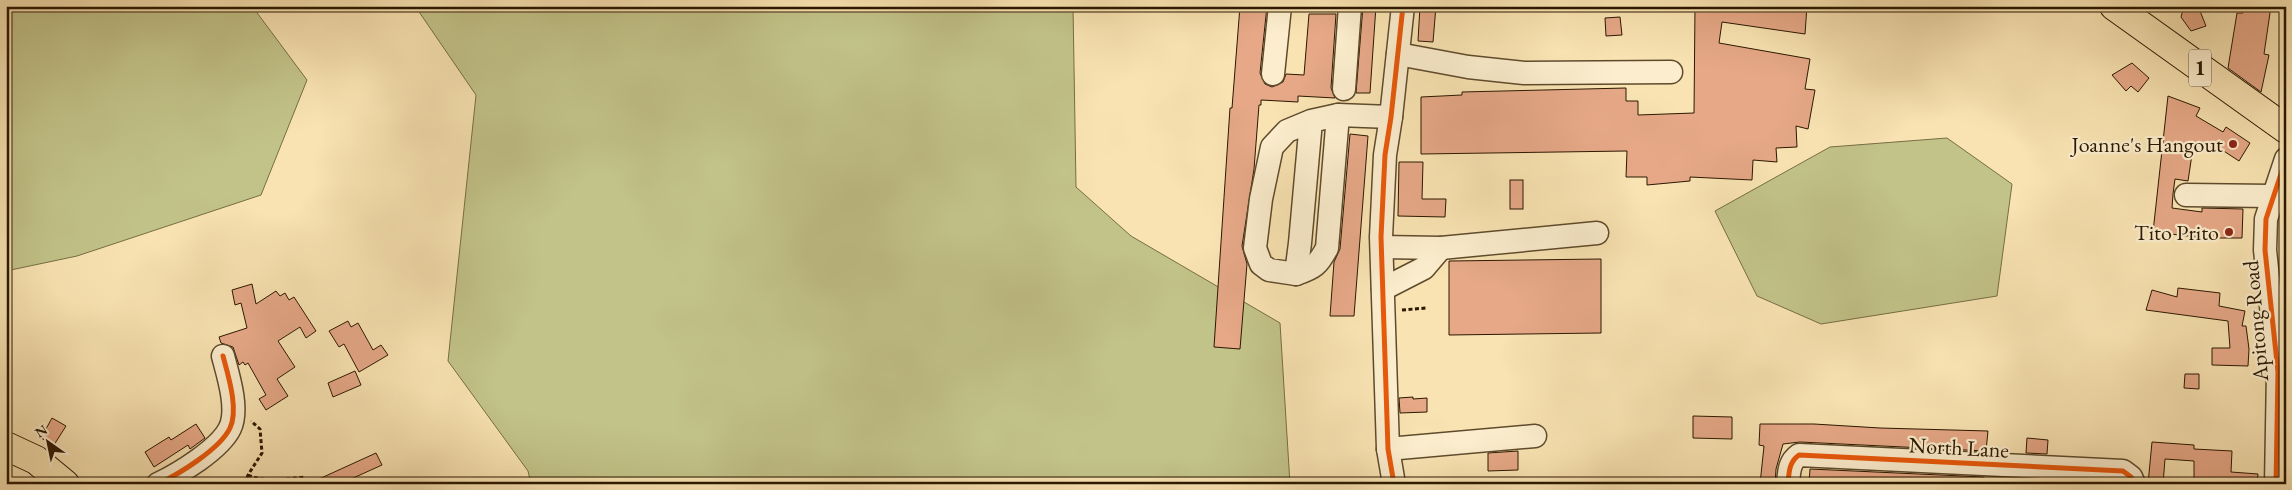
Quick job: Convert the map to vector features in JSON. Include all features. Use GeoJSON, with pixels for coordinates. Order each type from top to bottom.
{"type":"FeatureCollection","features":[{"type":"Feature","properties":{"kind":"main road","name":"1"},"geometry":{"type":"LineString","coordinates":[[2114,6],[2286,129]]}},
{"type":"Feature","properties":{"kind":"main road"},"geometry":{"type":"LineString","coordinates":[[6,446],[36,460],[65,484]]}},
{"type":"Feature","properties":{"kind":"street"},"geometry":{"type":"LineString","coordinates":[[1273,74],[1280,6]]}},
{"type":"Feature","properties":{"kind":"street"},"geometry":{"type":"LineString","coordinates":[[1344,89],[1350,6]]}},
{"type":"Feature","properties":{"kind":"street"},"geometry":{"type":"LineString","coordinates":[[1394,484],[1388,449],[1382,247],[1385,155],[1403,6]]}},
{"type":"Feature","properties":{"kind":"street"},"geometry":{"type":"LineString","coordinates":[[1398,54],[1468,67],[1524,73],[1671,72]]}},
{"type":"Feature","properties":{"kind":"street"},"geometry":{"type":"LineString","coordinates":[[1338,115],[1327,248],[1319,262],[1312,269],[1296,274],[1269,270],[1261,264],[1255,248],[1261,199],[1272,147],[1287,131],[1311,121],[1338,115],[1391,117]]}},
{"type":"Feature","properties":{"kind":"street"},"geometry":{"type":"LineString","coordinates":[[1296,274],[1311,121]]}},
{"type":"Feature","properties":{"kind":"street","name":"Apitong Road"},"geometry":{"type":"LineString","coordinates":[[2276,484],[2278,372],[2265,250],[2266,219],[2272,196],[2286,159]]}},
{"type":"Feature","properties":{"kind":"street"},"geometry":{"type":"LineString","coordinates":[[2186,195],[2272,196]]}},
{"type":"Feature","properties":{"kind":"street"},"geometry":{"type":"LineString","coordinates":[[1382,247],[1440,248],[1597,233]]}},
{"type":"Feature","properties":{"kind":"street"},"geometry":{"type":"LineString","coordinates":[[1383,300],[1424,268],[1440,248]]}},
{"type":"Feature","properties":{"kind":"street"},"geometry":{"type":"LineString","coordinates":[[158,484],[192,463],[222,440],[231,427],[233,403],[230,380],[223,356]]}},
{"type":"Feature","properties":{"kind":"street"},"geometry":{"type":"LineString","coordinates":[[1388,449],[1535,436]]}},
{"type":"Feature","properties":{"kind":"street","name":"North Lane"},"geometry":{"type":"LineString","coordinates":[[1788,484],[1790,466],[1794,459],[1799,456],[2128,477]]}},
{"type":"Feature","properties":{"kind":"path"},"geometry":{"type":"LineString","coordinates":[[1383,300],[1426,308]]}},
{"type":"Feature","properties":{"kind":"path"},"geometry":{"type":"LineString","coordinates":[[233,403],[260,429],[262,453],[248,475],[245,484]]}},
{"type":"Feature","properties":{"kind":"path"},"geometry":{"type":"LineString","coordinates":[[248,475],[257,479],[270,478],[282,481],[305,476]]}},
{"type":"Feature","properties":{"kind":"green space"},"geometry":{"type":"Polygon","coordinates":[[[6,6],[252,6],[307,80],[261,195],[77,256],[6,271],[6,6]]]}},
{"type":"Feature","properties":{"kind":"green space"},"geometry":{"type":"Polygon","coordinates":[[[415,6],[1073,6],[1076,187],[1131,236],[1280,323],[1290,484],[531,484],[528,471],[448,361],[476,95],[415,6]]]}},
{"type":"Feature","properties":{"kind":"green space"},"geometry":{"type":"Polygon","coordinates":[[[1947,138],[2012,184],[1997,296],[1821,324],[1757,296],[1715,211],[1830,147],[1947,138]]]}},
{"type":"Feature","properties":{"kind":"building"},"geometry":{"type":"Polygon","coordinates":[[[1240,6],[1267,6],[1260,73],[1265,84],[1272,87],[1283,82],[1286,74],[1304,75],[1309,14],[1336,14],[1331,88],[1335,98],[1298,96],[1298,102],[1261,100],[1261,105],[1259,105],[1254,169],[1242,246],[1247,264],[1240,349],[1214,347],[1230,108],[1232,108],[1240,6]]]}},
{"type":"Feature","properties":{"kind":"building"},"geometry":{"type":"Polygon","coordinates":[[[1363,6],[1376,6],[1370,93],[1356,93],[1363,6]]]}},
{"type":"Feature","properties":{"kind":"building"},"geometry":{"type":"Polygon","coordinates":[[[1420,6],[1436,6],[1433,42],[1418,41],[1420,6]]]}},
{"type":"Feature","properties":{"kind":"building"},"geometry":{"type":"Polygon","coordinates":[[[1695,6],[1807,6],[1805,34],[1722,22],[1719,43],[1810,59],[1805,89],[1815,90],[1808,129],[1796,126],[1797,147],[1776,148],[1777,162],[1753,160],[1752,180],[1690,177],[1690,181],[1647,185],[1647,177],[1626,177],[1627,151],[1421,154],[1421,97],[1462,95],[1462,92],[1626,88],[1626,101],[1638,101],[1638,115],[1694,113],[1695,6]]]}},
{"type":"Feature","properties":{"kind":"building"},"geometry":{"type":"Polygon","coordinates":[[[2184,6],[2198,6],[2206,26],[2191,31],[2181,17],[2184,6]]]}},
{"type":"Feature","properties":{"kind":"building"},"geometry":{"type":"Polygon","coordinates":[[[2244,6],[2271,6],[2264,54],[2269,55],[2261,92],[2228,68],[2237,13],[2243,13],[2244,6]]]}},
{"type":"Feature","properties":{"kind":"building"},"geometry":{"type":"Polygon","coordinates":[[[1620,17],[1622,35],[1606,36],[1605,18],[1620,17]]]}},
{"type":"Feature","properties":{"kind":"building"},"geometry":{"type":"Polygon","coordinates":[[[2132,63],[2149,78],[2138,92],[2131,86],[2126,91],[2112,75],[2132,63]]]}},
{"type":"Feature","properties":{"kind":"building"},"geometry":{"type":"Polygon","coordinates":[[[2168,96],[2200,108],[2196,116],[2223,132],[2226,127],[2250,143],[2239,161],[2213,144],[2209,150],[2194,141],[2188,181],[2175,179],[2173,194],[2172,208],[2202,212],[2202,208],[2243,209],[2242,238],[2205,238],[2153,232],[2168,96]]]}},
{"type":"Feature","properties":{"kind":"building"},"geometry":{"type":"Polygon","coordinates":[[[1350,134],[1368,136],[1354,316],[1330,316],[1334,262],[1340,249],[1350,134]]]}},
{"type":"Feature","properties":{"kind":"building"},"geometry":{"type":"Polygon","coordinates":[[[1399,162],[1423,162],[1422,199],[1446,199],[1445,217],[1398,216],[1399,162]]]}},
{"type":"Feature","properties":{"kind":"building"},"geometry":{"type":"Polygon","coordinates":[[[1510,180],[1523,180],[1523,209],[1510,209],[1510,180]]]}},
{"type":"Feature","properties":{"kind":"building"},"geometry":{"type":"Polygon","coordinates":[[[1601,259],[1601,333],[1449,335],[1449,261],[1601,259]]]}},
{"type":"Feature","properties":{"kind":"building"},"geometry":{"type":"Polygon","coordinates":[[[252,284],[256,304],[276,291],[280,296],[285,293],[289,300],[294,297],[316,331],[306,338],[300,327],[278,341],[295,367],[277,379],[288,396],[266,410],[259,399],[266,395],[248,363],[245,365],[243,362],[239,365],[233,347],[221,343],[219,337],[247,328],[241,303],[235,305],[232,290],[252,284]]]}},
{"type":"Feature","properties":{"kind":"building"},"geometry":{"type":"Polygon","coordinates":[[[2178,288],[2220,293],[2219,306],[2245,311],[2242,326],[2246,326],[2249,349],[2248,366],[2212,365],[2212,348],[2230,348],[2228,321],[2146,310],[2152,290],[2177,297],[2178,288]]]}},
{"type":"Feature","properties":{"kind":"building"},"geometry":{"type":"Polygon","coordinates":[[[348,321],[351,327],[358,323],[373,350],[381,345],[388,355],[359,372],[344,344],[339,347],[329,331],[348,321]]]}},
{"type":"Feature","properties":{"kind":"building"},"geometry":{"type":"Polygon","coordinates":[[[355,371],[361,385],[333,397],[328,383],[355,371]]]}},
{"type":"Feature","properties":{"kind":"building"},"geometry":{"type":"Polygon","coordinates":[[[2185,374],[2199,374],[2199,389],[2184,388],[2185,374]]]}},
{"type":"Feature","properties":{"kind":"building"},"geometry":{"type":"Polygon","coordinates":[[[1413,397],[1413,399],[1427,398],[1427,412],[1400,413],[1399,398],[1413,397]]]}},
{"type":"Feature","properties":{"kind":"building"},"geometry":{"type":"Polygon","coordinates":[[[1693,416],[1732,417],[1732,439],[1693,438],[1693,416]]]}},
{"type":"Feature","properties":{"kind":"building"},"geometry":{"type":"Polygon","coordinates":[[[52,418],[66,426],[54,445],[41,438],[52,418]]]}},
{"type":"Feature","properties":{"kind":"building"},"geometry":{"type":"Polygon","coordinates":[[[196,424],[205,438],[190,449],[188,445],[154,467],[145,452],[169,437],[171,440],[196,424]]]}},
{"type":"Feature","properties":{"kind":"building"},"geometry":{"type":"Polygon","coordinates":[[[1760,424],[1814,424],[1988,431],[1986,451],[1800,442],[1783,444],[1776,469],[1775,484],[1760,484],[1764,446],[1759,445],[1760,424]]]}},
{"type":"Feature","properties":{"kind":"building"},"geometry":{"type":"Polygon","coordinates":[[[2027,438],[2048,440],[2047,454],[2026,453],[2027,438]]]}},
{"type":"Feature","properties":{"kind":"building"},"geometry":{"type":"Polygon","coordinates":[[[2152,442],[2194,445],[2194,449],[2232,451],[2231,472],[2258,474],[2257,484],[2194,484],[2194,461],[2165,459],[2163,484],[2148,484],[2152,442]]]}},
{"type":"Feature","properties":{"kind":"building"},"geometry":{"type":"Polygon","coordinates":[[[1518,451],[1518,470],[1488,471],[1488,453],[1518,451]]]}},
{"type":"Feature","properties":{"kind":"building"},"geometry":{"type":"Polygon","coordinates":[[[376,453],[382,465],[340,484],[308,484],[376,453]]]}},
{"type":"Feature","properties":{"kind":"building"},"geometry":{"type":"Polygon","coordinates":[[[1810,469],[1984,477],[1983,484],[1809,483],[1810,469]]]}},
{"type":"Feature","properties":{"kind":"building"},"geometry":{"type":"Polygon","coordinates":[[[2023,479],[2044,480],[2044,484],[2022,484],[2023,479]]]}},
{"type":"Feature","properties":{"kind":"cycle path"},"geometry":{"type":"LineString","coordinates":[[1394,484],[1388,449],[1381,237],[1385,155],[1403,6]]}},
{"type":"Feature","properties":{"kind":"cycle path"},"geometry":{"type":"LineString","coordinates":[[2276,484],[2278,372],[2265,250],[2266,219],[2286,159]]}},
{"type":"Feature","properties":{"kind":"cycle path"},"geometry":{"type":"LineString","coordinates":[[158,484],[177,474],[208,452],[225,436],[230,428],[233,402],[223,356]]}},
{"type":"Feature","properties":{"kind":"cycle path"},"geometry":{"type":"LineString","coordinates":[[1788,484],[1791,464],[1799,455],[2123,471],[2131,477],[2134,484]]}},
{"type":"Feature","properties":{"kind":"place","name":"Joanne's Hangout"},"geometry":{"type":"Point","coordinates":[2233,144]}},
{"type":"Feature","properties":{"kind":"place","name":"Tito Prito"},"geometry":{"type":"Point","coordinates":[2229,232]}}]}
